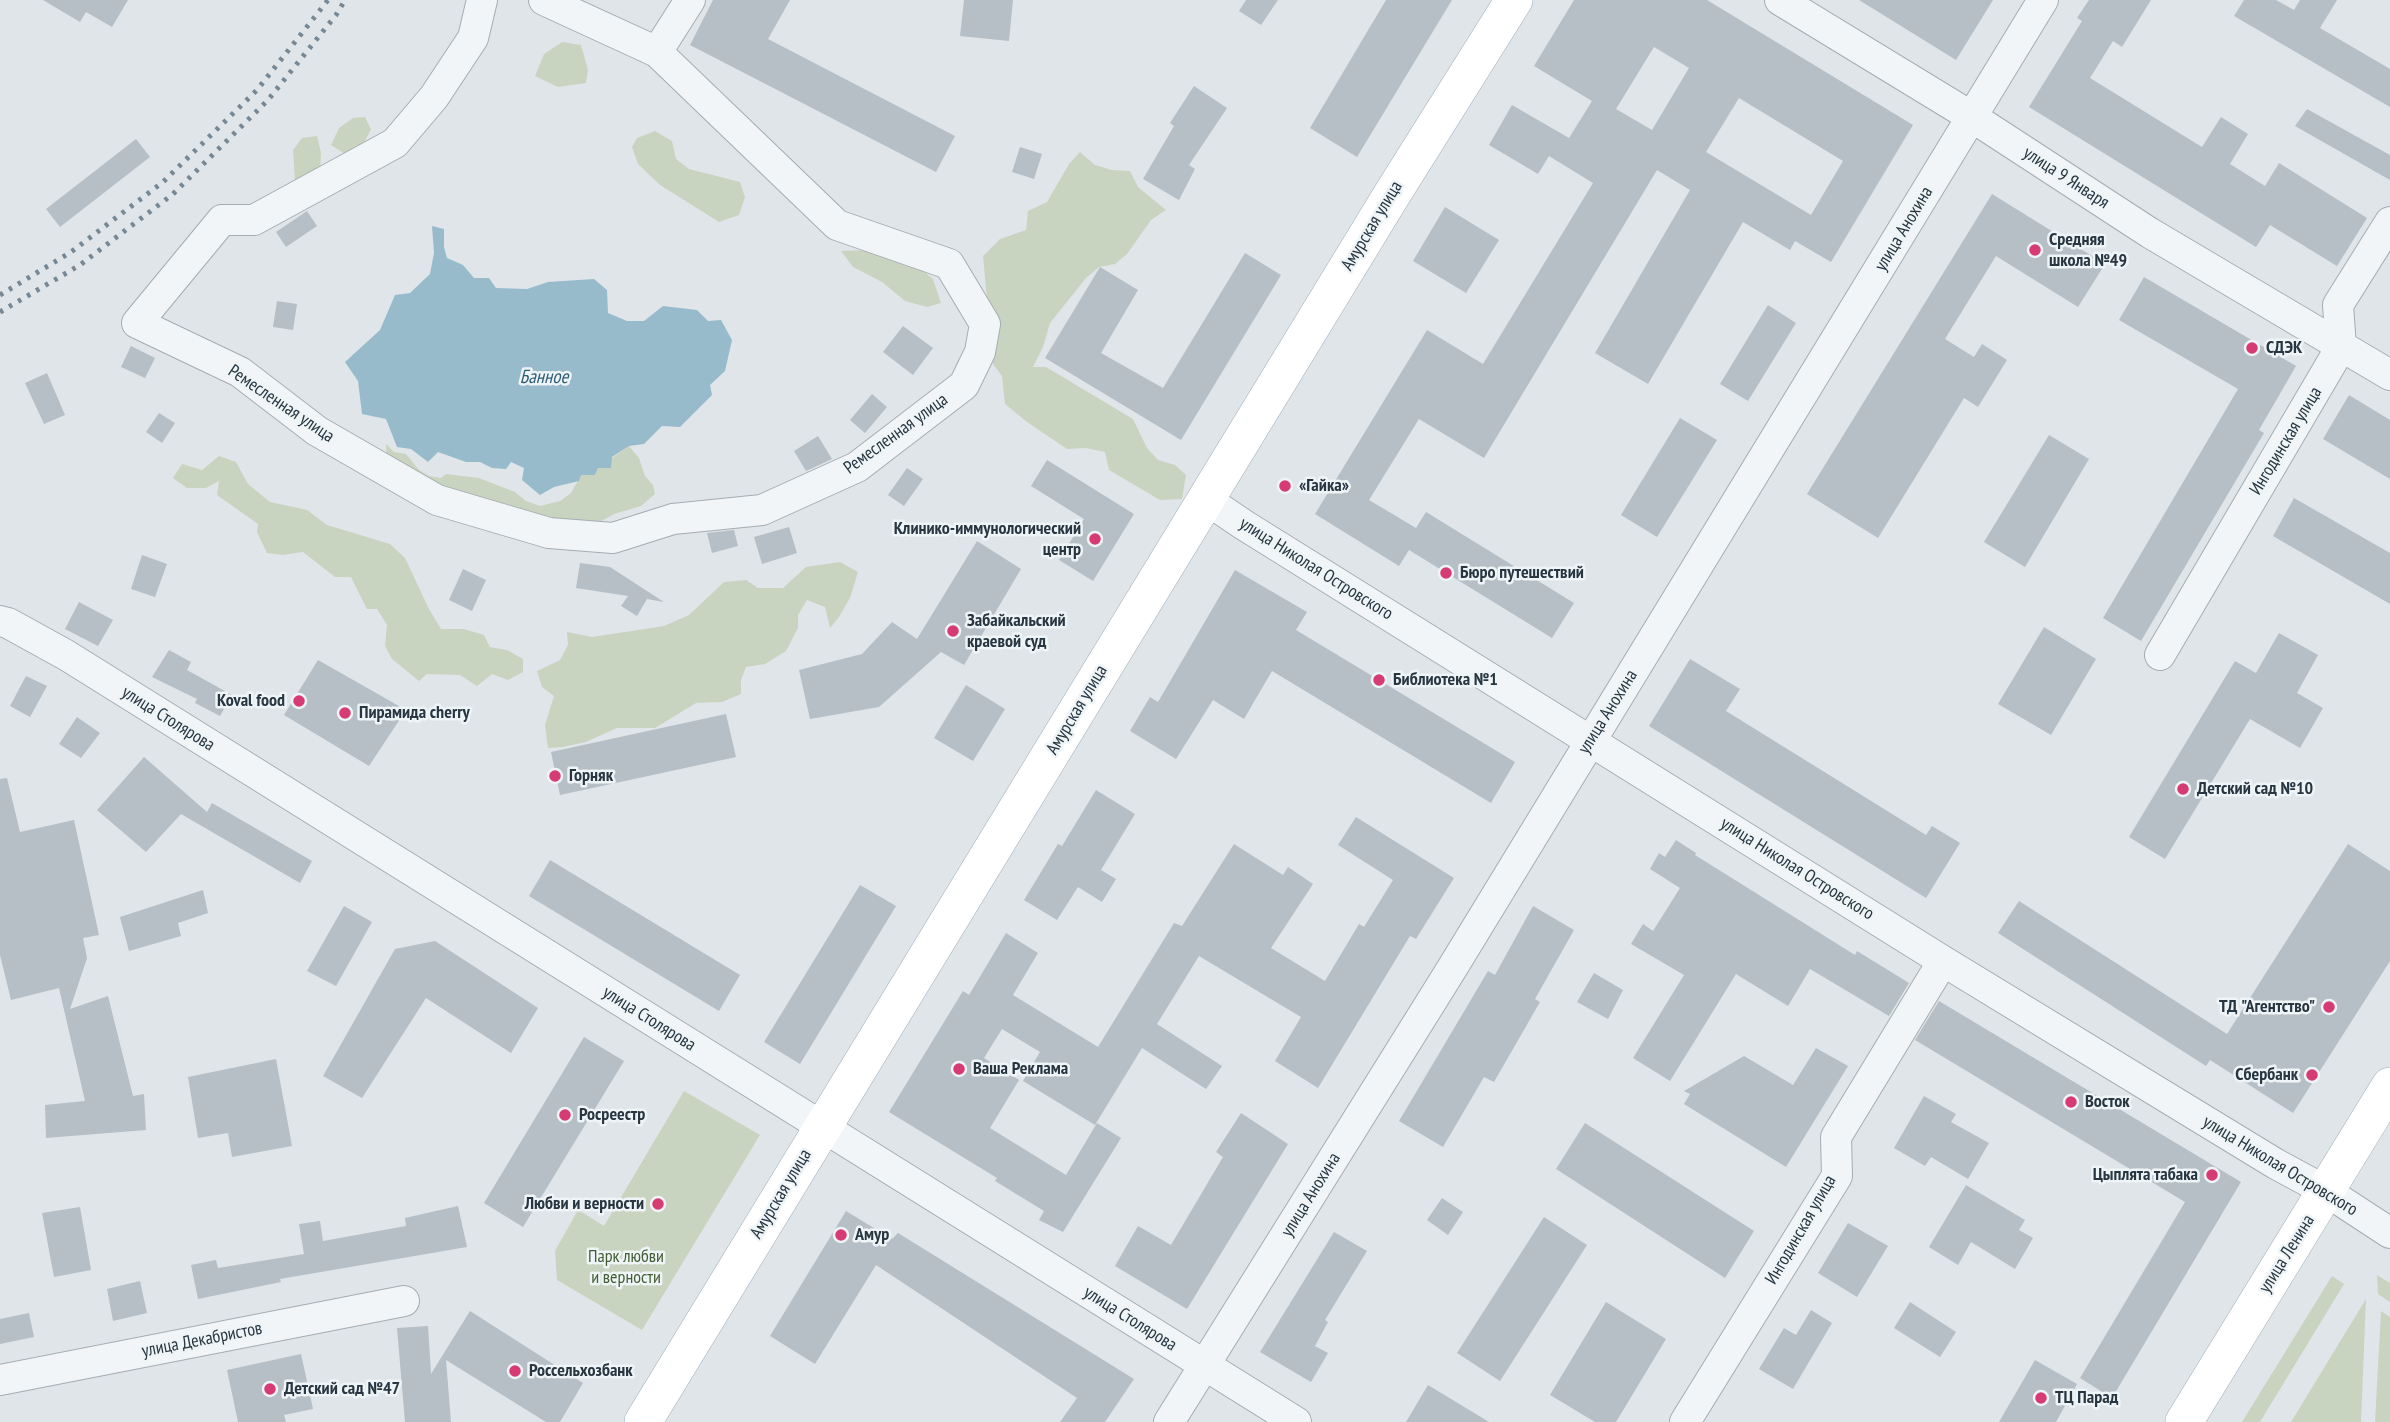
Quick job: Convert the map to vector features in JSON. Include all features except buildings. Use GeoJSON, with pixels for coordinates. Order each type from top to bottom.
{"type":"FeatureCollection","features":[{"type":"Feature","properties":{"kind":"main road","name":"Амурская улица"},"geometry":{"type":"LineString","coordinates":[[643,1422],[1374,223],[1514,0]]}},
{"type":"Feature","properties":{"kind":"main road","name":"улица Ленина"},"geometry":{"type":"LineString","coordinates":[[2184,1422],[2390,1086]]}},
{"type":"Feature","properties":{"kind":"street","name":"Ремесленная улица"},"geometry":{"type":"LineString","coordinates":[[482,0],[473,38],[434,97],[395,143],[254,219],[222,220],[137,323],[240,372],[317,431],[437,500],[549,533],[613,538],[673,519],[762,510],[857,467],[964,385],[980,352],[985,324],[949,264],[837,225],[656,52],[544,0]]}},
{"type":"Feature","properties":{"kind":"street"},"geometry":{"type":"LineString","coordinates":[[656,52],[690,0]]}},
{"type":"Feature","properties":{"kind":"street","name":"улица 9 Января"},"geometry":{"type":"LineString","coordinates":[[1780,0],[1972,117],[2150,233],[2390,376]]}},
{"type":"Feature","properties":{"kind":"street","name":"улица Анохина"},"geometry":{"type":"LineString","coordinates":[[1169,1422],[1591,740],[2043,0]]}},
{"type":"Feature","properties":{"kind":"street"},"geometry":{"type":"LineString","coordinates":[[2341,347],[2338,305],[2390,222]]}},
{"type":"Feature","properties":{"kind":"street","name":"Ингодинская улица"},"geometry":{"type":"LineString","coordinates":[[2160,655],[2341,347]]}},
{"type":"Feature","properties":{"kind":"street","name":"улица Николая Островского"},"geometry":{"type":"LineString","coordinates":[[1207,500],[1943,961],[2276,1164],[2326,1191],[2390,1233]]}},
{"type":"Feature","properties":{"kind":"street","name":"улица Столярова"},"geometry":{"type":"LineString","coordinates":[[0,621],[78,662],[1296,1422]]}},
{"type":"Feature","properties":{"kind":"street","name":"Ингодинская улица"},"geometry":{"type":"LineString","coordinates":[[1685,1422],[1837,1176],[1836,1137],[1943,961]]}},
{"type":"Feature","properties":{"kind":"street","name":"улица Декабристов"},"geometry":{"type":"LineString","coordinates":[[0,1380],[404,1301]]}},
{"type":"Feature","properties":{"kind":"green space"},"geometry":{"type":"Polygon","coordinates":[[[562,42],[581,45],[588,70],[586,83],[558,87],[535,76],[544,54],[562,42]]]}},
{"type":"Feature","properties":{"kind":"green space"},"geometry":{"type":"Polygon","coordinates":[[[365,117],[371,129],[360,151],[350,157],[331,145],[339,128],[353,118],[365,117]]]}},
{"type":"Feature","properties":{"kind":"green space"},"geometry":{"type":"Polygon","coordinates":[[[655,131],[672,141],[676,159],[689,169],[740,182],[745,197],[739,215],[719,222],[660,185],[638,164],[632,147],[637,138],[655,131]]]}},
{"type":"Feature","properties":{"kind":"green space"},"geometry":{"type":"Polygon","coordinates":[[[317,136],[321,153],[320,173],[295,180],[293,150],[302,138],[317,136]]]}},
{"type":"Feature","properties":{"kind":"green space"},"geometry":{"type":"Polygon","coordinates":[[[1080,152],[1095,165],[1130,171],[1138,187],[1166,210],[1151,220],[1127,254],[1115,264],[1099,267],[1086,278],[1050,323],[1043,347],[1033,367],[1046,367],[1133,419],[1147,448],[1158,460],[1175,465],[1186,475],[1182,499],[1160,500],[1109,470],[1105,452],[1086,448],[1067,449],[1027,422],[1005,404],[1002,376],[993,364],[983,256],[1000,239],[1026,230],[1028,211],[1047,202],[1069,164],[1080,152]]]}},
{"type":"Feature","properties":{"kind":"green space"},"geometry":{"type":"Polygon","coordinates":[[[868,250],[913,262],[933,279],[941,303],[927,307],[905,301],[882,282],[853,267],[841,251],[868,250]]]}},
{"type":"Feature","properties":{"kind":"green space"},"geometry":{"type":"Polygon","coordinates":[[[386,444],[394,452],[406,454],[419,470],[429,476],[441,478],[446,474],[479,478],[515,492],[526,501],[540,506],[560,501],[571,493],[581,475],[595,475],[598,468],[629,446],[639,458],[655,494],[641,506],[614,514],[598,523],[582,526],[478,505],[387,462],[386,444]]]}},
{"type":"Feature","properties":{"kind":"green space"},"geometry":{"type":"Polygon","coordinates":[[[219,456],[236,462],[248,484],[270,502],[307,510],[327,525],[390,544],[405,558],[441,629],[464,629],[484,635],[490,647],[507,650],[523,659],[523,672],[508,680],[492,674],[477,686],[460,675],[427,674],[419,681],[392,659],[385,646],[387,625],[377,609],[367,609],[351,577],[335,577],[303,552],[283,555],[267,553],[257,532],[258,524],[217,495],[219,481],[206,488],[187,488],[173,478],[182,464],[202,470],[219,456]]]}},
{"type":"Feature","properties":{"kind":"green space"},"geometry":{"type":"Polygon","coordinates":[[[840,562],[858,572],[850,598],[839,617],[830,628],[825,607],[807,600],[798,615],[798,628],[786,651],[765,664],[746,667],[741,680],[741,694],[722,702],[696,703],[655,728],[617,728],[586,742],[548,748],[545,725],[554,696],[542,687],[537,671],[560,660],[568,645],[567,632],[592,637],[664,626],[689,615],[724,582],[746,580],[758,588],[783,588],[806,567],[840,562]]]}},
{"type":"Feature","properties":{"kind":"green space","name":"Парк любви и верности"},"geometry":{"type":"Polygon","coordinates":[[[684,1091],[760,1135],[642,1330],[557,1280],[555,1251],[578,1210],[604,1226],[684,1091]]]}},
{"type":"Feature","properties":{"kind":"green space"},"geometry":{"type":"Polygon","coordinates":[[[2377,1275],[2390,1283],[2390,1302],[2378,1294],[2377,1275]]]}},
{"type":"Feature","properties":{"kind":"green space"},"geometry":{"type":"Polygon","coordinates":[[[2332,1276],[2344,1284],[2260,1422],[2242,1422],[2332,1276]]]}},
{"type":"Feature","properties":{"kind":"green space"},"geometry":{"type":"Polygon","coordinates":[[[2366,1299],[2361,1422],[2291,1422],[2366,1299]]]}},
{"type":"Feature","properties":{"kind":"green space"},"geometry":{"type":"Polygon","coordinates":[[[2381,1311],[2390,1317],[2390,1422],[2375,1422],[2381,1311]]]}},
{"type":"Feature","properties":{"kind":"water","name":"Банное"},"geometry":{"type":"Polygon","coordinates":[[[432,226],[444,229],[447,258],[463,265],[474,278],[489,278],[496,288],[527,289],[548,282],[594,279],[607,290],[608,313],[627,321],[644,321],[663,306],[697,310],[708,321],[721,320],[732,340],[725,371],[710,385],[712,395],[680,427],[662,426],[644,444],[629,446],[612,457],[611,468],[598,468],[595,475],[581,475],[579,481],[554,487],[540,495],[522,480],[524,468],[511,462],[506,469],[492,468],[480,462],[466,462],[438,452],[428,462],[411,449],[397,447],[386,419],[362,414],[358,381],[345,362],[380,330],[395,295],[410,293],[430,274],[434,253],[432,226]]]}},
{"type":"Feature","properties":{"kind":"railway"},"geometry":{"type":"LineString","coordinates":[[0,295],[71,252],[163,182],[257,90],[328,0]]}},
{"type":"Feature","properties":{"kind":"railway"},"geometry":{"type":"LineString","coordinates":[[0,312],[80,265],[173,194],[268,100],[345,0]]}},
{"type":"Feature","properties":{"kind":"place","name":"Средняя школа №49"},"geometry":{"type":"Point","coordinates":[2035,250]}},
{"type":"Feature","properties":{"kind":"place","name":"СДЭК"},"geometry":{"type":"Point","coordinates":[2252,348]}},
{"type":"Feature","properties":{"kind":"place","name":"«Гайка»"},"geometry":{"type":"Point","coordinates":[1285,486]}},
{"type":"Feature","properties":{"kind":"place","name":"Клинико-иммунологический центр"},"geometry":{"type":"Point","coordinates":[1095,539]}},
{"type":"Feature","properties":{"kind":"place","name":"Бюро путешествий"},"geometry":{"type":"Point","coordinates":[1446,573]}},
{"type":"Feature","properties":{"kind":"place","name":"Забайкальский краевой суд"},"geometry":{"type":"Point","coordinates":[953,631]}},
{"type":"Feature","properties":{"kind":"place","name":"Библиотека №1"},"geometry":{"type":"Point","coordinates":[1379,680]}},
{"type":"Feature","properties":{"kind":"place","name":"Koval food"},"geometry":{"type":"Point","coordinates":[299,701]}},
{"type":"Feature","properties":{"kind":"place","name":"Пирамида cherry"},"geometry":{"type":"Point","coordinates":[345,713]}},
{"type":"Feature","properties":{"kind":"place","name":"Горняк"},"geometry":{"type":"Point","coordinates":[555,776]}},
{"type":"Feature","properties":{"kind":"place","name":"Детский сад №10"},"geometry":{"type":"Point","coordinates":[2183,789]}},
{"type":"Feature","properties":{"kind":"place","name":"ТД \"Агентство\""},"geometry":{"type":"Point","coordinates":[2329,1007]}},
{"type":"Feature","properties":{"kind":"place","name":"Ваша Реклама"},"geometry":{"type":"Point","coordinates":[959,1069]}},
{"type":"Feature","properties":{"kind":"place","name":"Сбербанк"},"geometry":{"type":"Point","coordinates":[2312,1075]}},
{"type":"Feature","properties":{"kind":"place","name":"Восток"},"geometry":{"type":"Point","coordinates":[2071,1102]}},
{"type":"Feature","properties":{"kind":"place","name":"Росреестр"},"geometry":{"type":"Point","coordinates":[565,1115]}},
{"type":"Feature","properties":{"kind":"place","name":"Цыплята табака"},"geometry":{"type":"Point","coordinates":[2212,1175]}},
{"type":"Feature","properties":{"kind":"place","name":"Любви и верности"},"geometry":{"type":"Point","coordinates":[658,1204]}},
{"type":"Feature","properties":{"kind":"place","name":"Амур"},"geometry":{"type":"Point","coordinates":[841,1235]}},
{"type":"Feature","properties":{"kind":"place","name":"Россельхозбанк"},"geometry":{"type":"Point","coordinates":[515,1371]}},
{"type":"Feature","properties":{"kind":"place","name":"Детский сад №47"},"geometry":{"type":"Point","coordinates":[270,1389]}},
{"type":"Feature","properties":{"kind":"place","name":"ТЦ Парад"},"geometry":{"type":"Point","coordinates":[2041,1398]}}]}
